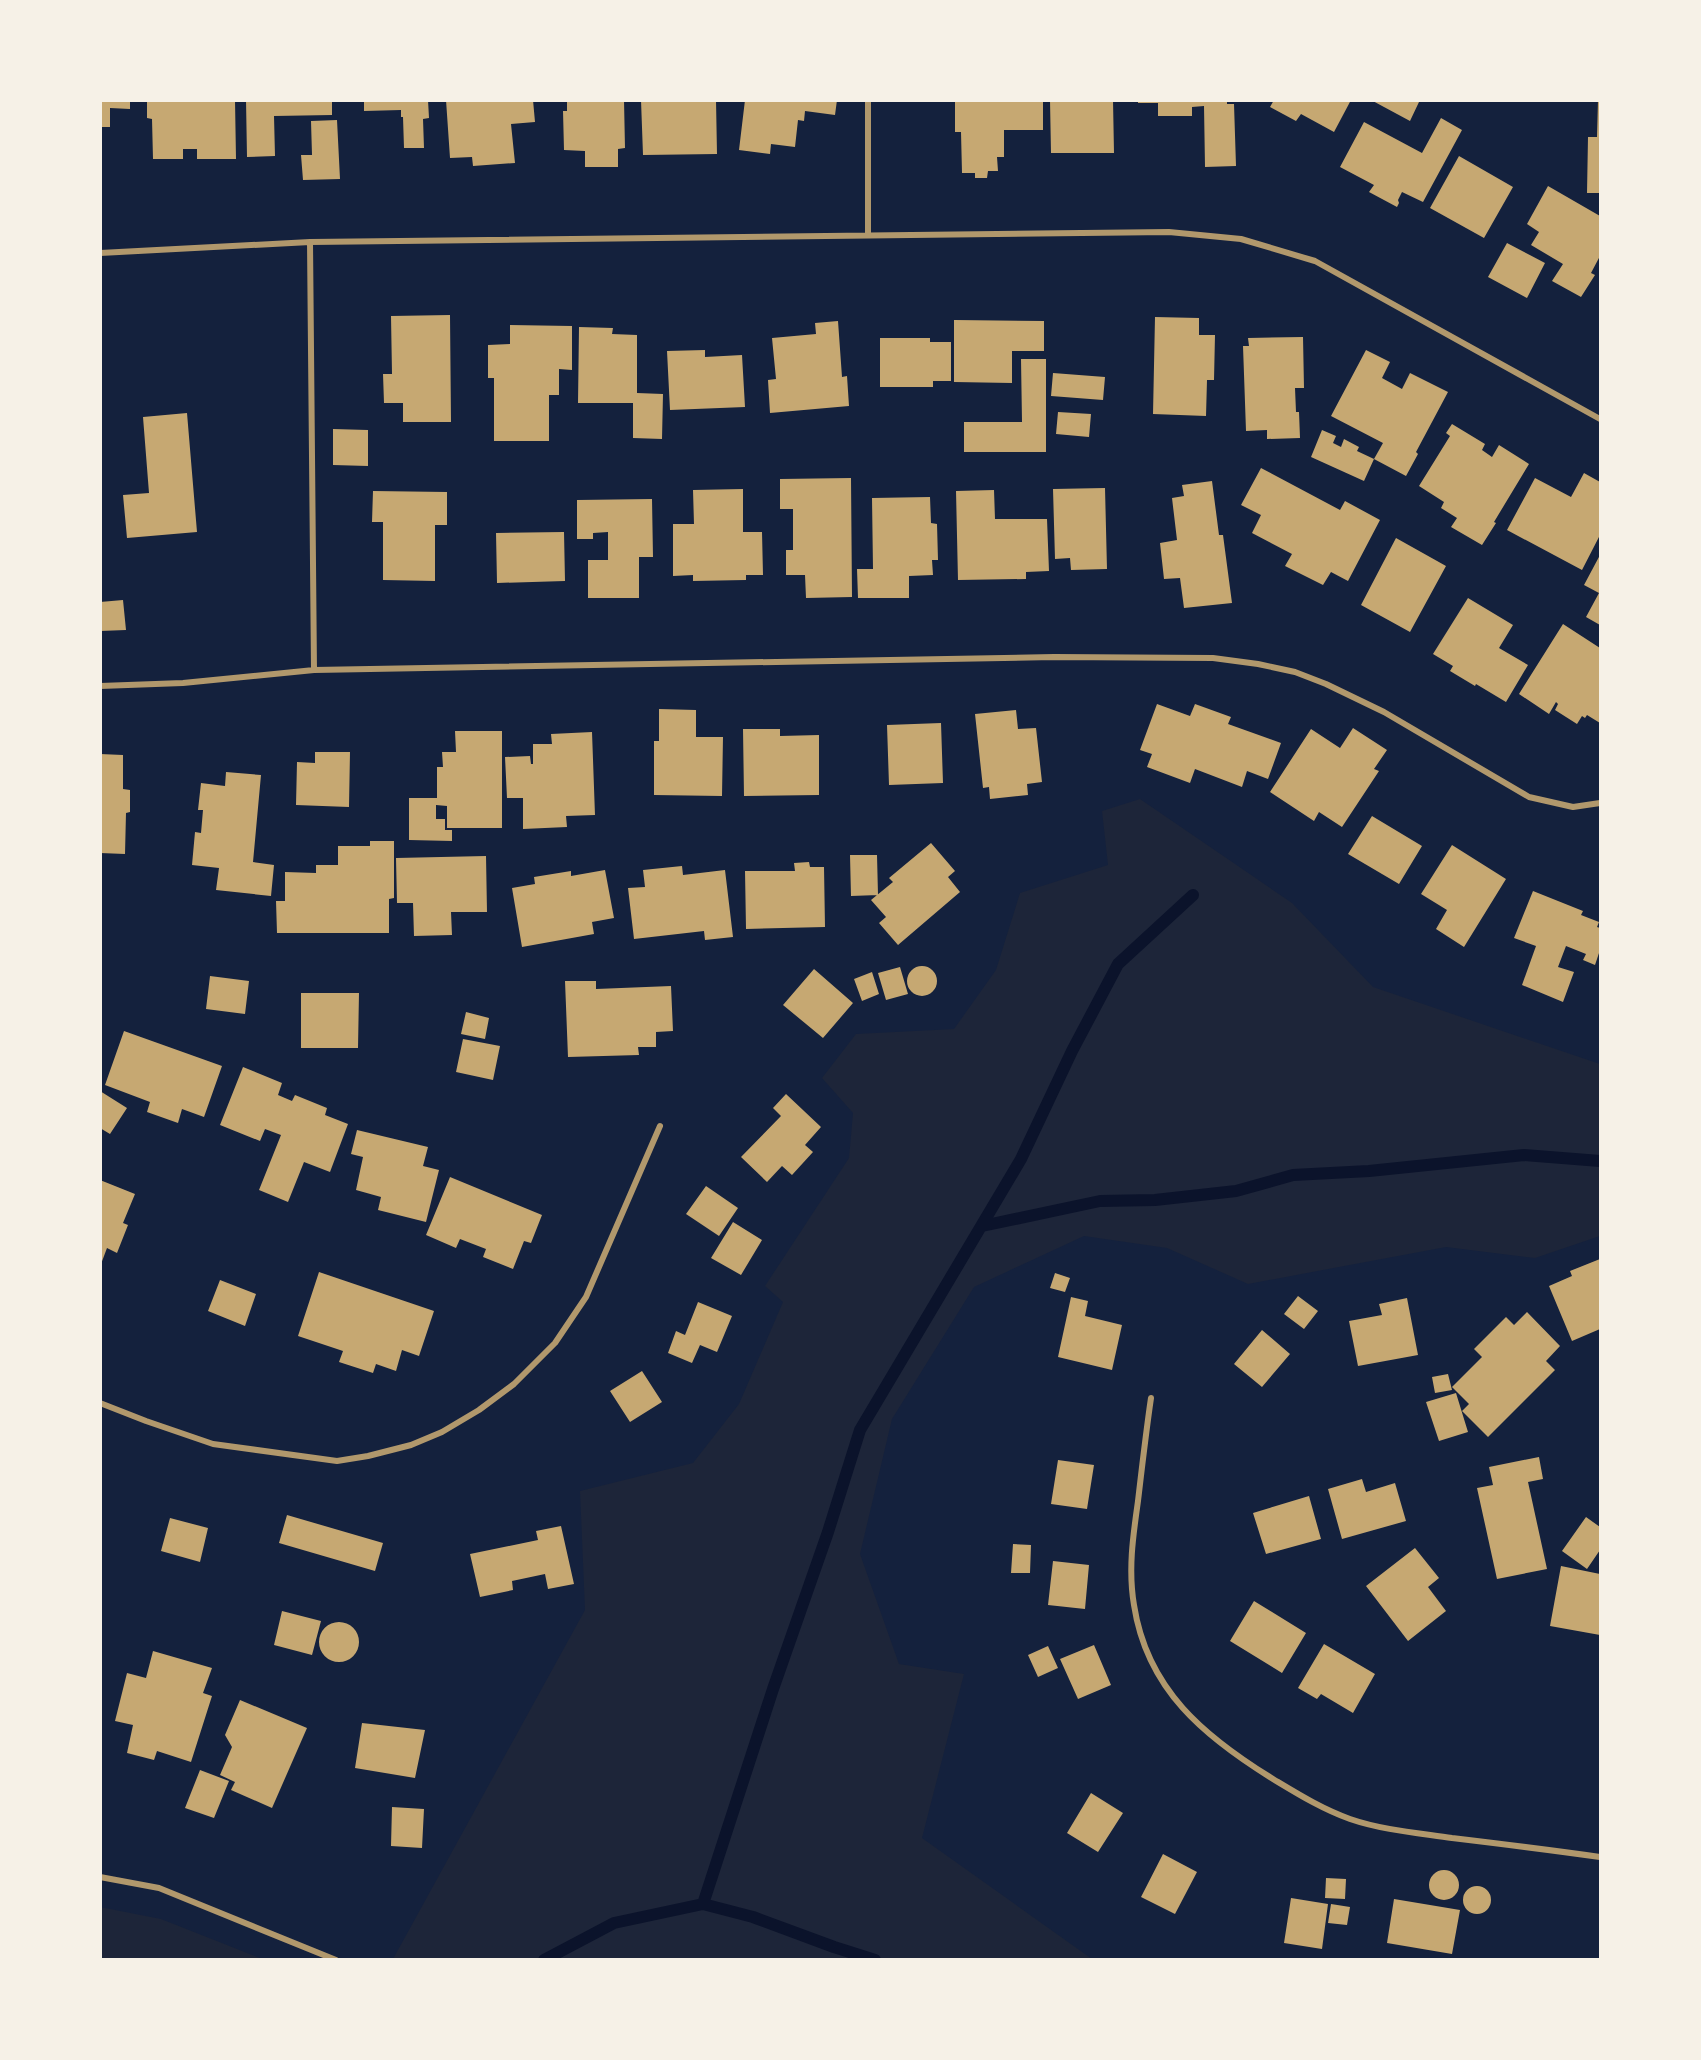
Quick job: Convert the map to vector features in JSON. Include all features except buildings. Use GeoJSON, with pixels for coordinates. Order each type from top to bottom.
{"type":"FeatureCollection","features":[{"type":"Feature","properties":{"kind":"street"},"geometry":{"type":"LineString","coordinates":[[868,100],[868,234]]}},
{"type":"Feature","properties":{"kind":"street"},"geometry":{"type":"LineString","coordinates":[[100,253],[310,242],[1170,231],[1241,239],[1315,261],[1600,419]]}},
{"type":"Feature","properties":{"kind":"street"},"geometry":{"type":"LineString","coordinates":[[310,242],[314,670]]}},
{"type":"Feature","properties":{"kind":"street"},"geometry":{"type":"LineString","coordinates":[[100,686],[183,682],[314,670],[1054,657],[1213,658],[1294,672],[1326,684],[1384,712],[1529,797],[1573,807],[1600,803]]}},
{"type":"Feature","properties":{"kind":"street"},"geometry":{"type":"LineString","coordinates":[[100,1403],[213,1444],[337,1461],[411,1445],[442,1432],[479,1410],[514,1384],[555,1343],[586,1298],[660,1126]]}},
{"type":"Feature","properties":{"kind":"street"},"geometry":{"type":"LineString","coordinates":[[1150,1398],[1130,1562],[1134,1604],[1140,1634],[1155,1668],[1175,1701],[1201,1728],[1242,1760],[1324,1808],[1350,1819],[1424,1834],[1600,1857]]}},
{"type":"Feature","properties":{"kind":"street"},"geometry":{"type":"LineString","coordinates":[[100,1877],[159,1888],[336,1959]]}},
{"type":"Feature","properties":{"kind":"shaded area"},"geometry":{"type":"Polygon","coordinates":[[[1140,799],[1292,903],[1373,987],[1600,1064],[1600,1236],[1535,1258],[1446,1247],[1248,1284],[1167,1248],[1084,1236],[974,1287],[892,1419],[860,1554],[899,1664],[964,1674],[922,1838],[1092,1959],[393,1959],[585,1610],[580,1491],[693,1463],[739,1404],[783,1302],[765,1286],[849,1158],[853,1113],[822,1078],[856,1034],[954,1029],[996,970],[1020,893],[1108,865],[1102,811],[1140,799]]]}},
{"type":"Feature","properties":{"kind":"shaded area"},"geometry":{"type":"Polygon","coordinates":[[[100,1907],[161,1919],[262,1959],[101,1959],[100,1907]]]}},
{"type":"Feature","properties":{"kind":"waterway"},"geometry":{"type":"LineString","coordinates":[[703,1904],[860,1430],[1021,1159],[1072,1051],[1118,964],[1193,895]]}},
{"type":"Feature","properties":{"kind":"waterway"},"geometry":{"type":"LineString","coordinates":[[982,1226],[1100,1201],[1155,1200],[1236,1191],[1293,1175],[1369,1171],[1524,1155],[1600,1161]]}},
{"type":"Feature","properties":{"kind":"waterway"},"geometry":{"type":"LineString","coordinates":[[544,1960],[614,1923],[703,1904],[753,1917],[875,1960]]}}]}
